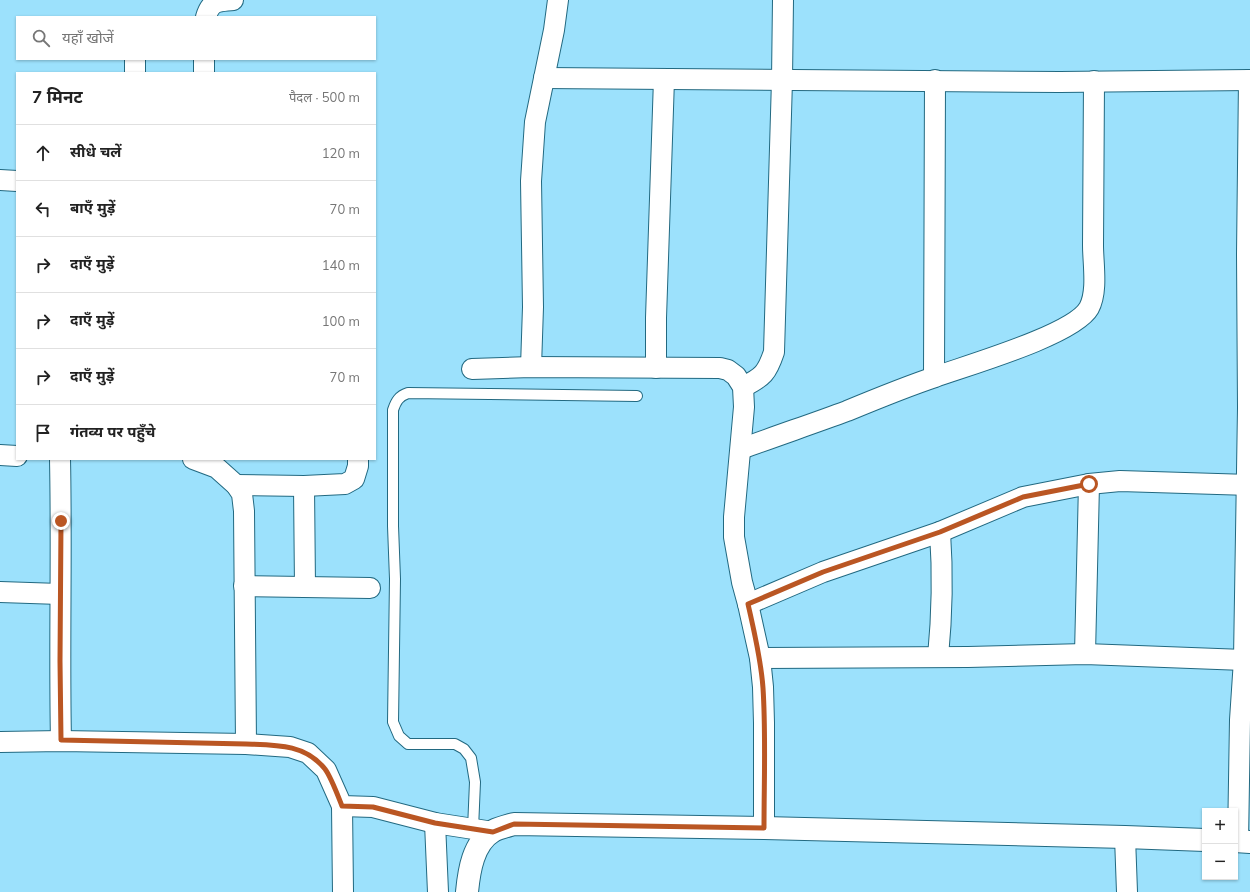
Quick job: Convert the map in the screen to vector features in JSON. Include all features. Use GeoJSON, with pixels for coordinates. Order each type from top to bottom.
{"type":"FeatureCollection","features":[{"type":"Feature","properties":{"kind":"street"},"geometry":{"type":"LineString","coordinates":[[206,16],[209,8],[213,4],[233,0]]}},
{"type":"Feature","properties":{"kind":"street"},"geometry":{"type":"LineString","coordinates":[[531,367],[533,307],[531,182],[535,122],[554,30],[558,0]]}},
{"type":"Feature","properties":{"kind":"street"},"geometry":{"type":"LineString","coordinates":[[743,387],[758,380],[768,369],[774,352],[783,0]]}},
{"type":"Feature","properties":{"kind":"street"},"geometry":{"type":"LineString","coordinates":[[135,60],[135,72]]}},
{"type":"Feature","properties":{"kind":"street"},"geometry":{"type":"LineString","coordinates":[[204,60],[204,72]]}},
{"type":"Feature","properties":{"kind":"street"},"geometry":{"type":"LineString","coordinates":[[544,78],[1060,82],[1249,80],[1247,254],[1248,485],[1244,660],[1240,735],[1241,842]]}},
{"type":"Feature","properties":{"kind":"street"},"geometry":{"type":"LineString","coordinates":[[656,368],[656,318],[664,79]]}},
{"type":"Feature","properties":{"kind":"street"},"geometry":{"type":"LineString","coordinates":[[934,377],[935,80]]}},
{"type":"Feature","properties":{"kind":"street"},"geometry":{"type":"LineString","coordinates":[[741,449],[1033,342],[1077,320],[1088,309],[1092,298],[1094,283],[1094,81]]}},
{"type":"Feature","properties":{"kind":"street"},"geometry":{"type":"LineString","coordinates":[[0,180],[16,180]]}},
{"type":"Feature","properties":{"kind":"street"},"geometry":{"type":"LineString","coordinates":[[472,369],[531,367],[720,368],[728,370],[736,376],[743,387],[744,407],[734,517],[734,537],[742,582],[760,658],[763,687],[764,828]]}},
{"type":"Feature","properties":{"kind":"street"},"geometry":{"type":"LineString","coordinates":[[0,455],[16,456]]}},
{"type":"Feature","properties":{"kind":"street"},"geometry":{"type":"LineString","coordinates":[[60,460],[61,740]]}},
{"type":"Feature","properties":{"kind":"street"},"geometry":{"type":"LineString","coordinates":[[198,460],[217,464],[242,494],[244,511],[246,744]]}},
{"type":"Feature","properties":{"kind":"street"},"geometry":{"type":"LineString","coordinates":[[236,485],[304,486],[345,484],[354,479],[358,466],[358,460]]}},
{"type":"Feature","properties":{"kind":"street"},"geometry":{"type":"LineString","coordinates":[[748,604],[823,572],[940,532],[1023,497],[1089,484],[1120,481],[1248,485]]}},
{"type":"Feature","properties":{"kind":"street"},"geometry":{"type":"LineString","coordinates":[[1085,654],[1089,484]]}},
{"type":"Feature","properties":{"kind":"street"},"geometry":{"type":"LineString","coordinates":[[304,486],[305,587]]}},
{"type":"Feature","properties":{"kind":"street"},"geometry":{"type":"LineString","coordinates":[[938,658],[941,620],[942,564],[940,532]]}},
{"type":"Feature","properties":{"kind":"street"},"geometry":{"type":"LineString","coordinates":[[244,586],[370,588]]}},
{"type":"Feature","properties":{"kind":"street"},"geometry":{"type":"LineString","coordinates":[[0,592],[60,594]]}},
{"type":"Feature","properties":{"kind":"street"},"geometry":{"type":"LineString","coordinates":[[760,658],[938,658],[1085,654],[1244,660]]}},
{"type":"Feature","properties":{"kind":"street"},"geometry":{"type":"LineString","coordinates":[[0,742],[61,740],[246,744],[284,747],[308,753],[326,770],[342,806],[343,892]]}},
{"type":"Feature","properties":{"kind":"street"},"geometry":{"type":"LineString","coordinates":[[342,806],[373,807],[435,823],[483,830],[514,824],[764,828],[1202,840]]}},
{"type":"Feature","properties":{"kind":"street"},"geometry":{"type":"LineString","coordinates":[[435,823],[438,892]]}},
{"type":"Feature","properties":{"kind":"street"},"geometry":{"type":"LineString","coordinates":[[467,892],[469,875],[483,830]]}},
{"type":"Feature","properties":{"kind":"street"},"geometry":{"type":"LineString","coordinates":[[1125,837],[1126,892]]}},
{"type":"Feature","properties":{"kind":"lane"},"geometry":{"type":"LineString","coordinates":[[483,830],[472,758],[464,749],[455,744],[408,744],[399,736],[393,722],[395,579],[393,526],[393,410],[396,401],[401,396],[408,393],[636,396]]}},
{"type":"Feature","properties":{"kind":"route"},"geometry":{"type":"LineString","coordinates":[[61,521],[61,740],[246,744],[273,745],[290,748],[308,753],[326,770],[342,806],[373,807],[435,823],[493,832],[514,824],[764,828],[763,687],[760,658],[748,604],[823,572],[940,532],[991,512],[1023,497],[1089,484]]}}]}
